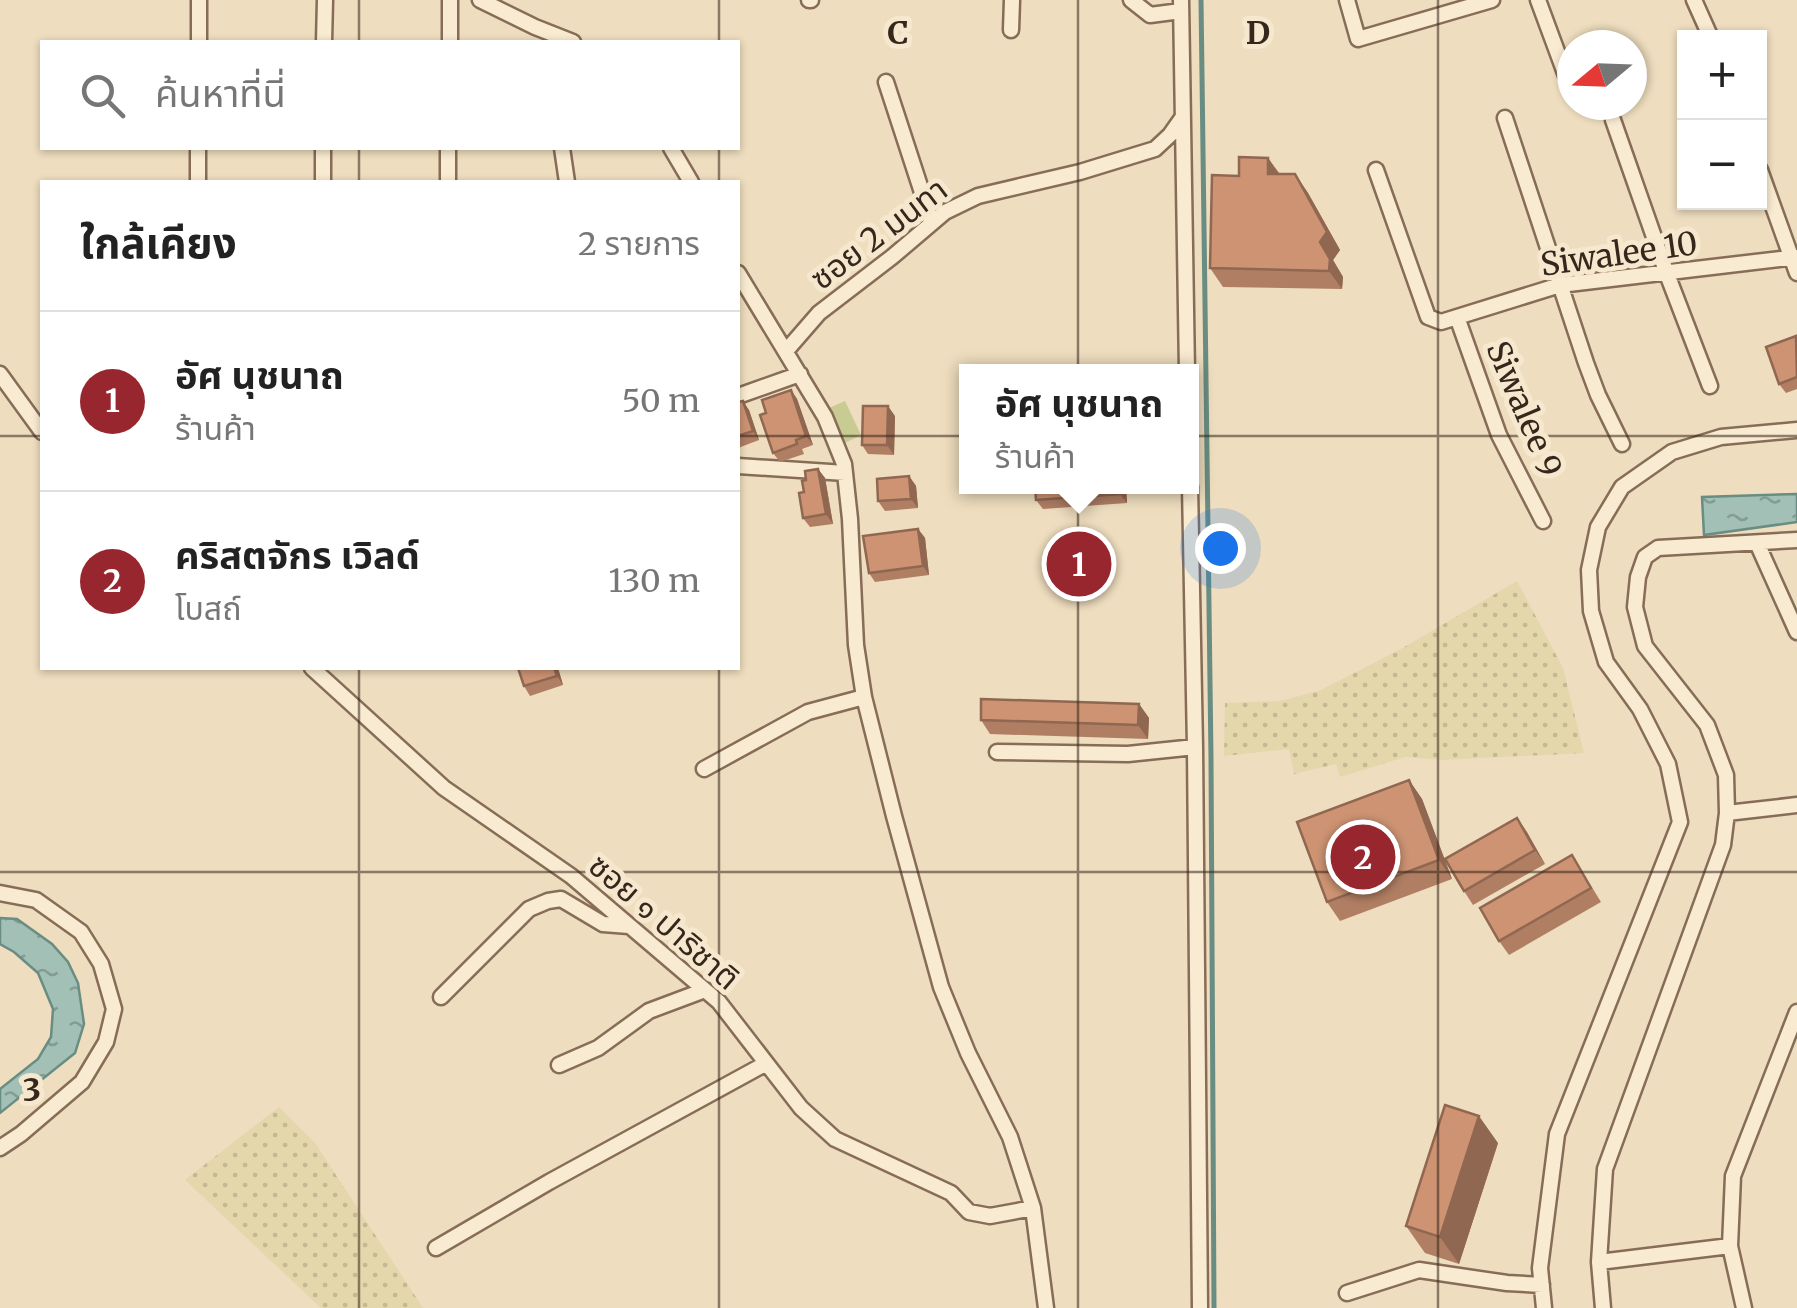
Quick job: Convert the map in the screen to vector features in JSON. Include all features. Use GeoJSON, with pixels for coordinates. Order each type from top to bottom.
{"type":"FeatureCollection","features":[{"type":"Feature","properties":{"kind":"street"},"geometry":{"type":"LineString","coordinates":[[199,0],[199,40]]}},
{"type":"Feature","properties":{"kind":"street"},"geometry":{"type":"LineString","coordinates":[[324,40],[325,0]]}},
{"type":"Feature","properties":{"kind":"street"},"geometry":{"type":"LineString","coordinates":[[450,0],[450,40]]}},
{"type":"Feature","properties":{"kind":"street"},"geometry":{"type":"LineString","coordinates":[[480,0],[537,35],[563,40]]}},
{"type":"Feature","properties":{"kind":"street"},"geometry":{"type":"LineString","coordinates":[[1011,30],[1012,0]]}},
{"type":"Feature","properties":{"kind":"street"},"geometry":{"type":"LineString","coordinates":[[1131,0],[1150,15],[1181,6],[1187,364]]}},
{"type":"Feature","properties":{"kind":"street"},"geometry":{"type":"LineString","coordinates":[[1347,0],[1358,39],[1492,0]]}},
{"type":"Feature","properties":{"kind":"street"},"geometry":{"type":"LineString","coordinates":[[1538,0],[1557,51]]}},
{"type":"Feature","properties":{"kind":"street"},"geometry":{"type":"LineString","coordinates":[[1694,0],[1707,30]]}},
{"type":"Feature","properties":{"kind":"street"},"geometry":{"type":"LineString","coordinates":[[886,82],[932,224]]}},
{"type":"Feature","properties":{"kind":"street","name":"ซอย 2 มนทา"},"geometry":{"type":"LineString","coordinates":[[786,351],[818,313],[945,212],[978,196],[1080,172],[1155,148],[1182,118]]}},
{"type":"Feature","properties":{"kind":"street"},"geometry":{"type":"LineString","coordinates":[[1505,118],[1598,395],[1622,444]]}},
{"type":"Feature","properties":{"kind":"street"},"geometry":{"type":"LineString","coordinates":[[1613,120],[1710,386]]}},
{"type":"Feature","properties":{"kind":"street"},"geometry":{"type":"LineString","coordinates":[[198,150],[198,180]]}},
{"type":"Feature","properties":{"kind":"street"},"geometry":{"type":"LineString","coordinates":[[323,150],[323,180]]}},
{"type":"Feature","properties":{"kind":"street"},"geometry":{"type":"LineString","coordinates":[[448,150],[448,180]]}},
{"type":"Feature","properties":{"kind":"street"},"geometry":{"type":"LineString","coordinates":[[562,150],[566,180]]}},
{"type":"Feature","properties":{"kind":"street"},"geometry":{"type":"LineString","coordinates":[[672,150],[689,180]]}},
{"type":"Feature","properties":{"kind":"street"},"geometry":{"type":"LineString","coordinates":[[1376,170],[1428,316],[1441,322],[1456,316]]}},
{"type":"Feature","properties":{"kind":"street"},"geometry":{"type":"LineString","coordinates":[[1767,189],[1795,263]]}},
{"type":"Feature","properties":{"kind":"street","name":"Siwalee 10"},"geometry":{"type":"LineString","coordinates":[[1456,316],[1560,285],[1795,263]]}},
{"type":"Feature","properties":{"kind":"street"},"geometry":{"type":"LineString","coordinates":[[740,277],[825,417],[844,464],[856,645],[864,697],[941,986],[968,1053],[1010,1138],[1033,1208],[1046,1308]]}},
{"type":"Feature","properties":{"kind":"street","name":"Siwalee 9"},"geometry":{"type":"LineString","coordinates":[[1456,316],[1499,435],[1543,521]]}},
{"type":"Feature","properties":{"kind":"street"},"geometry":{"type":"LineString","coordinates":[[0,374],[40,429]]}},
{"type":"Feature","properties":{"kind":"street"},"geometry":{"type":"LineString","coordinates":[[740,395],[800,374]]}},
{"type":"Feature","properties":{"kind":"street"},"geometry":{"type":"LineString","coordinates":[[1544,1308],[1540,1268],[1557,1134],[1680,822],[1668,764],[1640,709],[1606,662],[1590,610],[1589,570],[1598,527],[1622,487],[1672,452],[1721,437],[1797,430]]}},
{"type":"Feature","properties":{"kind":"street"},"geometry":{"type":"LineString","coordinates":[[740,466],[846,473]]}},
{"type":"Feature","properties":{"kind":"street"},"geometry":{"type":"LineString","coordinates":[[1190,494],[1200,1308]]}},
{"type":"Feature","properties":{"kind":"street"},"geometry":{"type":"LineString","coordinates":[[1603,1308],[1599,1262],[1605,1170],[1723,845],[1727,814],[1726,775],[1707,725],[1645,646],[1635,607],[1638,577],[1645,557],[1658,548],[1797,540]]}},
{"type":"Feature","properties":{"kind":"street"},"geometry":{"type":"LineString","coordinates":[[1757,544],[1797,632]]}},
{"type":"Feature","properties":{"kind":"street","name":"ซอย ๑ ปาริชาติ"},"geometry":{"type":"LineString","coordinates":[[314,670],[444,788],[570,876],[705,990],[801,1108],[835,1138],[951,1193],[970,1212],[990,1216],[1033,1208]]}},
{"type":"Feature","properties":{"kind":"street"},"geometry":{"type":"LineString","coordinates":[[704,770],[808,712],[864,697]]}},
{"type":"Feature","properties":{"kind":"street"},"geometry":{"type":"LineString","coordinates":[[997,752],[1128,754],[1195,747]]}},
{"type":"Feature","properties":{"kind":"street"},"geometry":{"type":"LineString","coordinates":[[1727,814],[1797,805]]}},
{"type":"Feature","properties":{"kind":"street"},"geometry":{"type":"LineString","coordinates":[[0,893],[36,900],[81,932],[102,964],[114,1010],[106,1042],[82,1082],[0,1148]]}},
{"type":"Feature","properties":{"kind":"street"},"geometry":{"type":"LineString","coordinates":[[440,998],[529,910],[548,901],[561,900],[603,924],[630,926]]}},
{"type":"Feature","properties":{"kind":"street"},"geometry":{"type":"LineString","coordinates":[[559,1066],[598,1048],[648,1011],[705,990]]}},
{"type":"Feature","properties":{"kind":"street"},"geometry":{"type":"LineString","coordinates":[[1744,1308],[1730,1246],[1733,1176],[1797,1012]]}},
{"type":"Feature","properties":{"kind":"street"},"geometry":{"type":"LineString","coordinates":[[436,1248],[765,1064]]}},
{"type":"Feature","properties":{"kind":"street"},"geometry":{"type":"LineString","coordinates":[[1599,1262],[1730,1246]]}},
{"type":"Feature","properties":{"kind":"street"},"geometry":{"type":"LineString","coordinates":[[1348,1293],[1419,1270],[1542,1285]]}},
{"type":"Feature","properties":{"kind":"shaded area"},"geometry":{"type":"Polygon","coordinates":[[[1517,581],[1563,668],[1584,753],[1442,760],[1405,757],[1340,777],[1336,764],[1294,774],[1289,749],[1224,756],[1225,703],[1281,701],[1321,690],[1401,649],[1517,581]]]}},
{"type":"Feature","properties":{"kind":"shaded area"},"geometry":{"type":"Polygon","coordinates":[[[279,1107],[315,1143],[423,1308],[321,1308],[185,1180],[279,1107]]]}},
{"type":"Feature","properties":{"kind":"green space"},"geometry":{"type":"Polygon","coordinates":[[[845,401],[861,435],[845,443],[829,408],[845,401]]]}},
{"type":"Feature","properties":{"kind":"water"},"geometry":{"type":"Polygon","coordinates":[[[1797,494],[1797,522],[1704,535],[1702,497],[1797,494]]]}},
{"type":"Feature","properties":{"kind":"water"},"geometry":{"type":"Polygon","coordinates":[[[0,918],[17,919],[52,944],[68,962],[78,983],[84,1024],[75,1053],[0,1113],[0,1089],[38,1059],[51,1037],[53,1009],[38,973],[0,944],[0,918]]]}},
{"type":"Feature","properties":{"kind":"building"},"geometry":{"type":"Polygon","coordinates":[[[1239,157],[1268,158],[1268,174],[1295,174],[1327,232],[1320,242],[1330,259],[1329,271],[1210,268],[1212,175],[1239,176],[1239,157]]]}},
{"type":"Feature","properties":{"kind":"building"},"geometry":{"type":"Polygon","coordinates":[[[1796,336],[1797,377],[1779,384],[1766,347],[1796,336]]]}},
{"type":"Feature","properties":{"kind":"building"},"geometry":{"type":"Polygon","coordinates":[[[791,390],[806,436],[773,453],[760,415],[766,413],[762,400],[791,390]]]}},
{"type":"Feature","properties":{"kind":"building"},"geometry":{"type":"Polygon","coordinates":[[[740,402],[753,431],[740,435],[740,402]]]}},
{"type":"Feature","properties":{"kind":"building"},"geometry":{"type":"Polygon","coordinates":[[[863,406],[888,406],[887,445],[862,445],[863,406]]]}},
{"type":"Feature","properties":{"kind":"building"},"geometry":{"type":"Polygon","coordinates":[[[818,469],[826,514],[803,518],[799,493],[804,492],[805,471],[818,469]]]}},
{"type":"Feature","properties":{"kind":"building"},"geometry":{"type":"Polygon","coordinates":[[[909,476],[911,499],[878,501],[877,479],[909,476]]]}},
{"type":"Feature","properties":{"kind":"building"},"geometry":{"type":"Polygon","coordinates":[[[1036,494],[1120,494],[1036,500],[1036,494]]]}},
{"type":"Feature","properties":{"kind":"building"},"geometry":{"type":"Polygon","coordinates":[[[918,529],[923,566],[869,573],[863,536],[918,529]]]}},
{"type":"Feature","properties":{"kind":"building"},"geometry":{"type":"Polygon","coordinates":[[[519,670],[555,670],[557,676],[524,686],[519,670]]]}},
{"type":"Feature","properties":{"kind":"building"},"geometry":{"type":"Polygon","coordinates":[[[981,699],[1139,704],[1138,725],[981,720],[981,699]]]}},
{"type":"Feature","properties":{"kind":"building"},"geometry":{"type":"Polygon","coordinates":[[[1409,780],[1439,860],[1327,902],[1297,822],[1409,780]]]}},
{"type":"Feature","properties":{"kind":"building"},"geometry":{"type":"Polygon","coordinates":[[[1517,818],[1535,850],[1464,891],[1445,859],[1517,818]]]}},
{"type":"Feature","properties":{"kind":"building"},"geometry":{"type":"Polygon","coordinates":[[[1572,855],[1591,888],[1499,941],[1480,908],[1572,855]]]}},
{"type":"Feature","properties":{"kind":"building"},"geometry":{"type":"Polygon","coordinates":[[[1445,1105],[1479,1116],[1440,1237],[1406,1226],[1445,1105]]]}},
{"type":"Feature","properties":{"kind":"waterway"},"geometry":{"type":"LineString","coordinates":[[1201,0],[1214,1308]]}},
{"type":"Feature","properties":{"kind":"place","name":"อัศ นุชนาถ"},"geometry":{"type":"Point","coordinates":[1079,564]}},
{"type":"Feature","properties":{"kind":"place","name":"คริสตจักร เวิลด์"},"geometry":{"type":"Point","coordinates":[1363,857]}}]}
